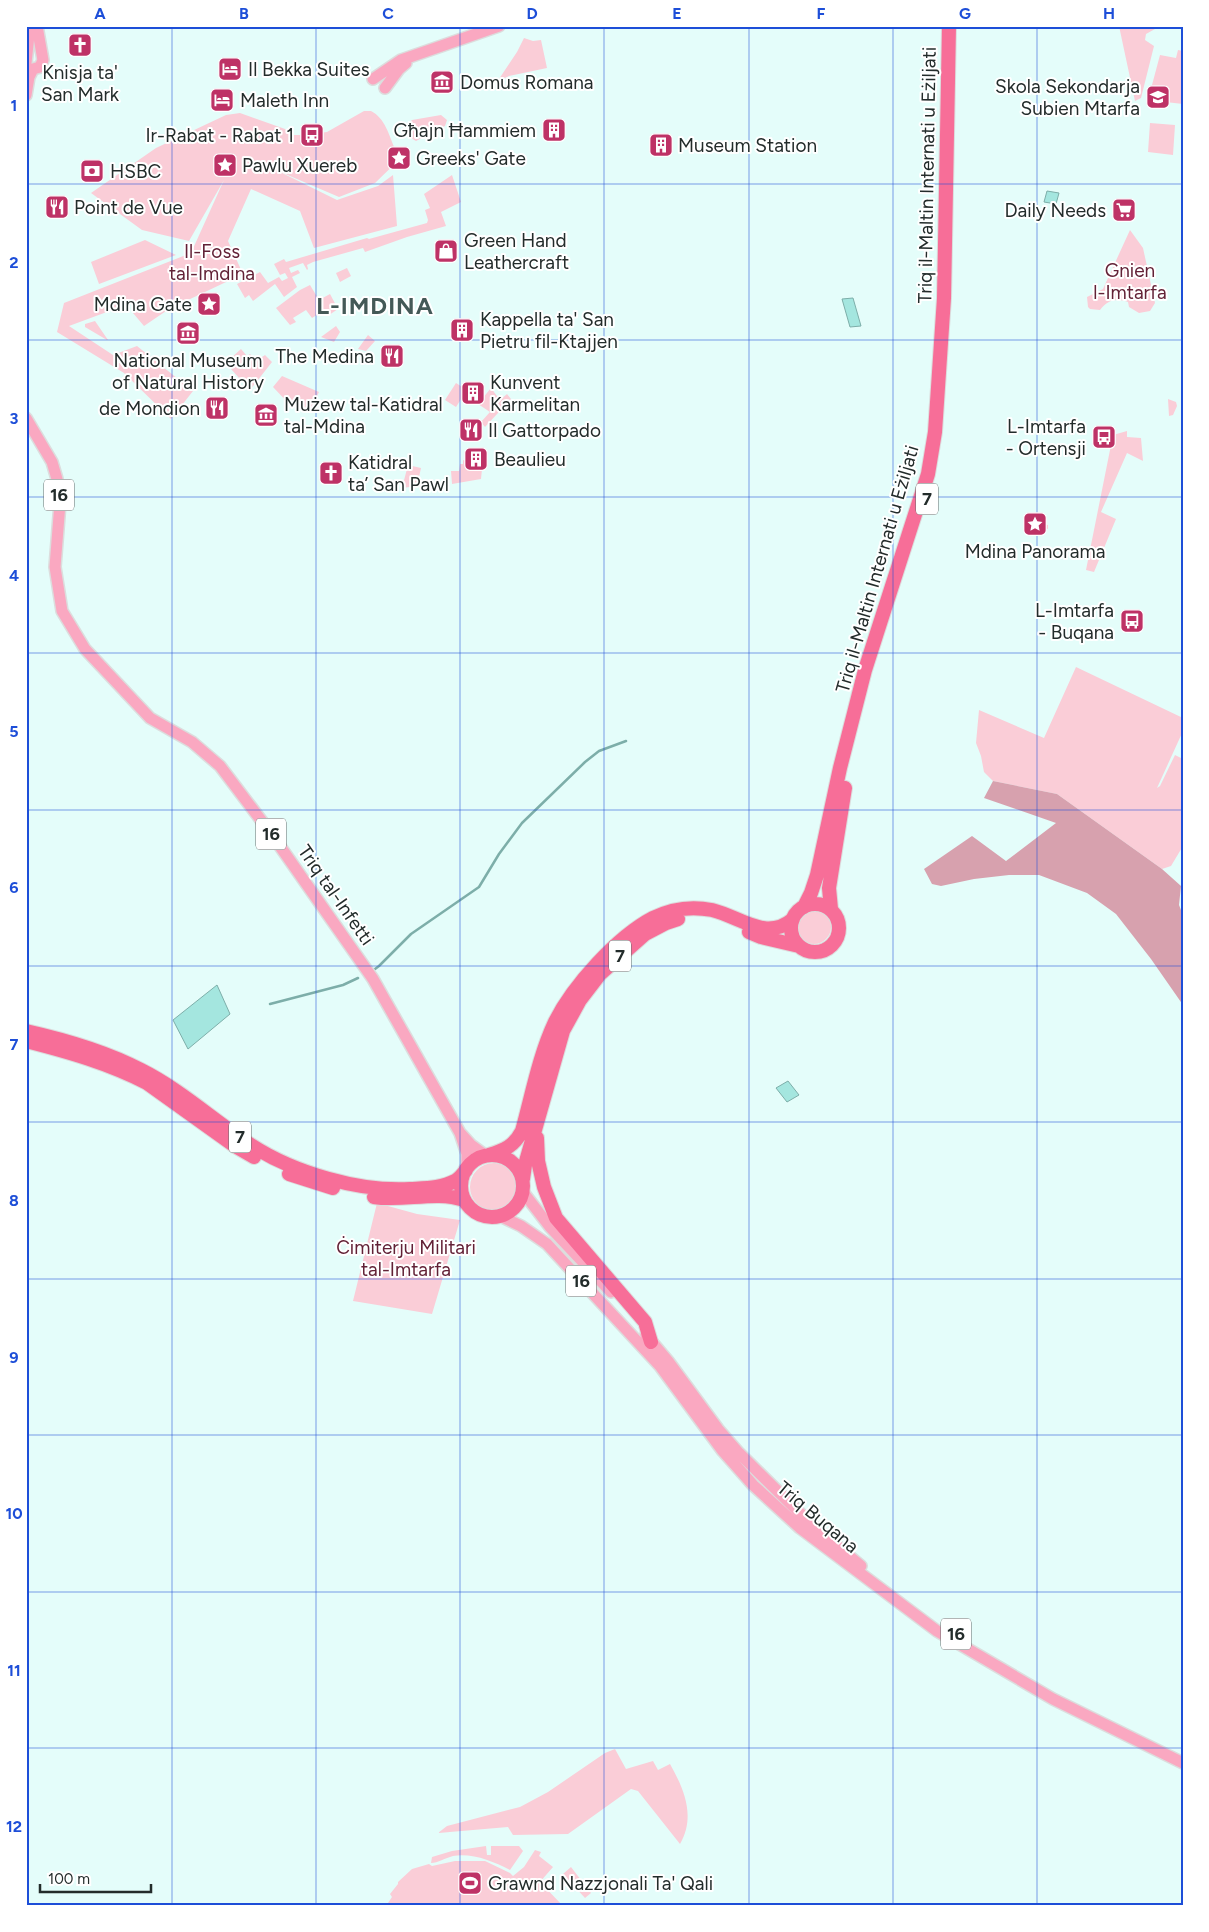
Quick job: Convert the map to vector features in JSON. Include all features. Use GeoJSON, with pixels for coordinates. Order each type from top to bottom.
{"type":"FeatureCollection","features":[{"type":"Feature","properties":{"kind":"highway","name":"Triq il-Maltin Internati u Eżiljati"},"geometry":{"type":"LineString","coordinates":[[804,906],[817,875],[840,768],[866,670],[928,474],[936,432],[944,298],[949,26]]}},
{"type":"Feature","properties":{"kind":"highway","name":"Triq il-Maltin Internati u Eżiljati"},"geometry":{"type":"LineString","coordinates":[[831,909],[829,888],[847,770],[874,669],[934,475],[942,434],[951,298],[959,26]]}},
{"type":"Feature","properties":{"kind":"highway"},"geometry":{"type":"LineString","coordinates":[[804,906],[818,904],[831,909]]}},
{"type":"Feature","properties":{"kind":"highway","name":"7"},"geometry":{"type":"LineString","coordinates":[[26,1031],[81,1044],[113,1056],[166,1084],[251,1146],[295,1167],[332,1179],[380,1188],[427,1188],[456,1181],[473,1162],[510,1147],[516,1141],[522,1131],[546,1047],[555,1023],[567,1002],[603,959],[640,926],[665,914],[689,908],[724,913],[766,929],[779,928],[793,918],[804,906]]}},
{"type":"Feature","properties":{"kind":"highway","name":"7"},"geometry":{"type":"LineString","coordinates":[[26,1042],[80,1055],[109,1065],[136,1078],[235,1146],[292,1176],[348,1192],[380,1198],[403,1199],[441,1195],[464,1200],[472,1210],[480,1215],[500,1216],[515,1207],[523,1185],[536,1127],[563,1031],[580,1000],[600,974],[644,934],[666,923],[685,917],[699,917],[725,922],[761,937],[799,946],[811,952],[818,952],[834,944],[838,936],[840,926],[836,915],[831,909]]}},
{"type":"Feature","properties":{"kind":"highway"},"geometry":{"type":"LineString","coordinates":[[793,918],[792,934],[799,946]]}},
{"type":"Feature","properties":{"kind":"highway"},"geometry":{"type":"LineString","coordinates":[[536,1127],[538,1161],[544,1187],[556,1218],[645,1322],[651,1342]]}},
{"type":"Feature","properties":{"kind":"highway"},"geometry":{"type":"LineString","coordinates":[[488,1156],[498,1156],[514,1164],[523,1185]]}},
{"type":"Feature","properties":{"kind":"highway"},"geometry":{"type":"LineString","coordinates":[[464,1200],[461,1185],[467,1169]]}},
{"type":"Feature","properties":{"kind":"main road"},"geometry":{"type":"LineString","coordinates":[[26,95],[29,77],[30,26]]}},
{"type":"Feature","properties":{"kind":"main road"},"geometry":{"type":"LineString","coordinates":[[374,79],[401,60],[499,26]]}},
{"type":"Feature","properties":{"kind":"main road"},"geometry":{"type":"LineString","coordinates":[[28,60],[39,30]]}},
{"type":"Feature","properties":{"kind":"main road"},"geometry":{"type":"LineString","coordinates":[[28,60],[31,53],[41,55],[39,30]]}},
{"type":"Feature","properties":{"kind":"main road"},"geometry":{"type":"LineString","coordinates":[[385,88],[399,69],[418,55]]}},
{"type":"Feature","properties":{"kind":"main road","name":"Triq tal-Infetti"},"geometry":{"type":"LineString","coordinates":[[26,418],[52,462],[57,480],[60,503],[55,566],[62,610],[85,649],[150,718],[192,742],[220,766],[270,832],[373,979],[460,1133],[467,1154],[467,1169]]}},
{"type":"Feature","properties":{"kind":"main road","name":"Triq tal-Infetti"},"geometry":{"type":"LineString","coordinates":[[460,1133],[472,1145],[488,1156]]}},
{"type":"Feature","properties":{"kind":"main road","name":"Triq Buqana"},"geometry":{"type":"LineString","coordinates":[[523,1185],[550,1227],[630,1312],[651,1342],[668,1360],[718,1429],[757,1472],[811,1524],[872,1575],[934,1620],[1014,1670],[1087,1708],[1183,1754]]}},
{"type":"Feature","properties":{"kind":"main road","name":"Triq Buqana"},"geometry":{"type":"LineString","coordinates":[[500,1216],[521,1226],[547,1244],[660,1366],[722,1450],[753,1485],[800,1528],[937,1631],[1053,1699],[1183,1763]]}},
{"type":"Feature","properties":{"kind":"main road"},"geometry":{"type":"LineString","coordinates":[[757,1472],[765,1489],[800,1522],[802,1526],[800,1528]]}},
{"type":"Feature","properties":{"kind":"green space"},"geometry":{"type":"Polygon","coordinates":[[[1119,26],[1155,26],[1155,29],[1146,34],[1145,40],[1154,46],[1141,98],[1135,101],[1119,26]]]}},
{"type":"Feature","properties":{"kind":"green space"},"geometry":{"type":"Polygon","coordinates":[[[524,38],[533,41],[541,40],[547,68],[509,76],[497,82],[517,52],[524,38]]]}},
{"type":"Feature","properties":{"kind":"green space"},"geometry":{"type":"Polygon","coordinates":[[[1178,50],[1183,51],[1183,104],[1148,100],[1160,55],[1176,58],[1178,50]]]}},
{"type":"Feature","properties":{"kind":"green space","name":"Il-Foss tal-Imdina"},"geometry":{"type":"Polygon","coordinates":[[[364,111],[371,111],[380,118],[395,149],[399,148],[405,154],[375,183],[339,197],[276,170],[337,200],[378,186],[393,175],[397,226],[314,248],[300,211],[251,189],[228,241],[243,274],[169,309],[144,326],[133,313],[136,309],[131,303],[69,326],[113,355],[137,346],[193,391],[171,419],[124,373],[57,332],[64,303],[191,253],[224,180],[189,241],[142,230],[91,193],[156,148],[226,115],[240,113],[285,129],[294,135],[304,135],[327,132],[364,111]]]}},
{"type":"Feature","properties":{"kind":"green space"},"geometry":{"type":"Polygon","coordinates":[[[441,115],[447,120],[445,126],[416,141],[409,137],[407,126],[412,120],[441,115]]]}},
{"type":"Feature","properties":{"kind":"green space"},"geometry":{"type":"Polygon","coordinates":[[[1150,123],[1175,125],[1173,155],[1148,152],[1150,123]]]}},
{"type":"Feature","properties":{"kind":"green space"},"geometry":{"type":"Polygon","coordinates":[[[452,175],[461,202],[441,212],[446,226],[365,252],[363,248],[313,262],[307,265],[307,270],[303,263],[289,268],[291,273],[298,270],[300,273],[292,277],[297,287],[284,297],[275,284],[253,301],[249,295],[245,298],[237,284],[260,272],[268,283],[279,277],[282,281],[288,278],[285,273],[280,275],[274,264],[284,259],[286,262],[367,238],[427,223],[425,210],[430,208],[424,194],[452,175]]]}},
{"type":"Feature","properties":{"kind":"green space","name":"Gnien l-Imtarfa"},"geometry":{"type":"Polygon","coordinates":[[[1130,230],[1143,248],[1155,303],[1150,311],[1139,313],[1129,307],[1128,302],[1119,300],[1109,302],[1100,310],[1090,309],[1087,297],[1103,289],[1130,230]]]}},
{"type":"Feature","properties":{"kind":"green space"},"geometry":{"type":"Polygon","coordinates":[[[145,240],[176,255],[99,284],[91,262],[145,240]]]}},
{"type":"Feature","properties":{"kind":"green space"},"geometry":{"type":"Polygon","coordinates":[[[347,268],[351,276],[340,282],[336,273],[347,268]]]}},
{"type":"Feature","properties":{"kind":"green space"},"geometry":{"type":"Polygon","coordinates":[[[310,285],[319,300],[330,294],[338,309],[329,315],[325,310],[312,318],[306,310],[293,318],[296,322],[290,325],[276,308],[310,285]]]}},
{"type":"Feature","properties":{"kind":"green space"},"geometry":{"type":"Polygon","coordinates":[[[95,321],[108,340],[85,327],[85,324],[95,321]]]}},
{"type":"Feature","properties":{"kind":"green space"},"geometry":{"type":"Polygon","coordinates":[[[336,326],[340,332],[334,342],[321,337],[336,326]]]}},
{"type":"Feature","properties":{"kind":"green space"},"geometry":{"type":"Polygon","coordinates":[[[368,335],[375,341],[366,351],[358,349],[368,335]]]}},
{"type":"Feature","properties":{"kind":"green space"},"geometry":{"type":"Polygon","coordinates":[[[241,349],[247,356],[250,354],[256,361],[265,355],[272,362],[250,390],[231,369],[236,365],[231,358],[241,349]]]}},
{"type":"Feature","properties":{"kind":"green space"},"geometry":{"type":"Polygon","coordinates":[[[282,376],[319,392],[311,408],[291,406],[273,387],[282,376]]]}},
{"type":"Feature","properties":{"kind":"green space"},"geometry":{"type":"Polygon","coordinates":[[[456,383],[467,390],[456,407],[445,400],[456,383]]]}},
{"type":"Feature","properties":{"kind":"green space"},"geometry":{"type":"Polygon","coordinates":[[[491,388],[500,400],[507,394],[511,399],[485,427],[481,422],[490,412],[478,404],[491,388]]]}},
{"type":"Feature","properties":{"kind":"green space"},"geometry":{"type":"Polygon","coordinates":[[[1168,399],[1176,402],[1177,406],[1173,415],[1169,416],[1168,399]]]}},
{"type":"Feature","properties":{"kind":"green space"},"geometry":{"type":"Polygon","coordinates":[[[1127,431],[1127,437],[1141,438],[1143,461],[1127,453],[1101,512],[1116,519],[1094,572],[1086,570],[1113,435],[1127,431]]]}},
{"type":"Feature","properties":{"kind":"green space"},"geometry":{"type":"Polygon","coordinates":[[[463,460],[482,469],[481,479],[452,484],[451,471],[459,471],[463,460]]]}},
{"type":"Feature","properties":{"kind":"green space"},"geometry":{"type":"Polygon","coordinates":[[[408,465],[421,468],[417,486],[402,488],[408,465]]]}},
{"type":"Feature","properties":{"kind":"green space"},"geometry":{"type":"Polygon","coordinates":[[[1035,517],[1042,524],[1048,525],[1048,529],[1041,527],[1037,530],[1031,530],[1028,522],[1035,517]]]}},
{"type":"Feature","properties":{"kind":"green space"},"geometry":{"type":"Polygon","coordinates":[[[1076,667],[1183,718],[1183,731],[1157,788],[1160,786],[1175,755],[1183,759],[1183,846],[1171,866],[1162,869],[1057,794],[993,781],[984,772],[976,743],[979,710],[1044,738],[1076,667]]]}},
{"type":"Feature","properties":{"kind":"green space"},"geometry":{"type":"Polygon","coordinates":[[[814,910],[821,911],[826,915],[830,920],[830,934],[826,939],[821,943],[814,944],[807,943],[802,939],[798,934],[797,927],[798,920],[802,915],[807,911],[814,910]]]}},
{"type":"Feature","properties":{"kind":"green space"},"geometry":{"type":"Polygon","coordinates":[[[489,1163],[499,1163],[511,1170],[518,1182],[518,1192],[511,1204],[499,1211],[489,1211],[481,1207],[474,1200],[470,1192],[470,1182],[474,1174],[481,1167],[489,1163]]]}},
{"type":"Feature","properties":{"kind":"green space","name":"Ċimiterju Militari tal-Imtarfa"},"geometry":{"type":"Polygon","coordinates":[[[377,1203],[417,1214],[460,1220],[432,1314],[353,1301],[377,1203]]]}},
{"type":"Feature","properties":{"kind":"green space"},"geometry":{"type":"Polygon","coordinates":[[[615,1749],[626,1769],[653,1761],[658,1770],[670,1764],[684,1793],[688,1813],[685,1834],[680,1844],[638,1791],[631,1789],[568,1834],[513,1835],[508,1827],[438,1833],[447,1826],[520,1807],[548,1792],[605,1753],[615,1749]]]}},
{"type":"Feature","properties":{"kind":"green space"},"geometry":{"type":"Polygon","coordinates":[[[486,1846],[487,1855],[491,1855],[491,1846],[519,1846],[523,1851],[510,1870],[489,1861],[460,1855],[431,1863],[432,1857],[452,1851],[486,1846]]]}},
{"type":"Feature","properties":{"kind":"green space","name":"Grawnd Nazzjonali Ta' Qali"},"geometry":{"type":"Polygon","coordinates":[[[535,1850],[541,1852],[539,1856],[553,1867],[540,1882],[563,1906],[386,1906],[392,1897],[390,1894],[398,1882],[412,1869],[429,1864],[432,1866],[455,1861],[485,1861],[513,1876],[524,1867],[535,1850]]]}},
{"type":"Feature","properties":{"kind":"green space"},"geometry":{"type":"Polygon","coordinates":[[[571,1867],[591,1893],[585,1898],[563,1874],[571,1867]]]}},
{"type":"Feature","properties":{"kind":"shaded area"},"geometry":{"type":"Polygon","coordinates":[[[993,781],[1057,794],[1162,869],[1181,886],[1179,905],[1183,915],[1183,1005],[1151,959],[1116,914],[1087,893],[1039,875],[1009,875],[974,879],[941,886],[932,884],[924,869],[972,836],[1006,861],[1056,823],[984,798],[993,781]]]}},
{"type":"Feature","properties":{"kind":"water"},"geometry":{"type":"Polygon","coordinates":[[[1047,191],[1059,193],[1056,204],[1044,202],[1047,191]]]}},
{"type":"Feature","properties":{"kind":"water"},"geometry":{"type":"Polygon","coordinates":[[[853,298],[861,326],[850,327],[842,299],[853,298]]]}},
{"type":"Feature","properties":{"kind":"water"},"geometry":{"type":"Polygon","coordinates":[[[217,985],[230,1014],[188,1049],[173,1020],[217,985]]]}},
{"type":"Feature","properties":{"kind":"water"},"geometry":{"type":"Polygon","coordinates":[[[788,1081],[799,1095],[787,1102],[776,1088],[788,1081]]]}},
{"type":"Feature","properties":{"kind":"waterway"},"geometry":{"type":"LineString","coordinates":[[375,969],[411,934],[479,887],[499,854],[522,823],[585,762],[599,751],[626,741]]}},
{"type":"Feature","properties":{"kind":"waterway"},"geometry":{"type":"LineString","coordinates":[[270,1004],[343,985],[358,978]]}},
{"type":"Feature","properties":{"kind":"place","name":"Knisja ta' San Mark"},"geometry":{"type":"Point","coordinates":[80,45]}},
{"type":"Feature","properties":{"kind":"place","name":"Il Bekka Suites"},"geometry":{"type":"Point","coordinates":[230,69]}},
{"type":"Feature","properties":{"kind":"place","name":"Domus Romana"},"geometry":{"type":"Point","coordinates":[442,82]}},
{"type":"Feature","properties":{"kind":"place","name":"Skola Sekondarja Subien Mtarfa"},"geometry":{"type":"Point","coordinates":[1158,97]}},
{"type":"Feature","properties":{"kind":"place","name":"Maleth Inn"},"geometry":{"type":"Point","coordinates":[222,100]}},
{"type":"Feature","properties":{"kind":"place","name":"Għajn Ħammiem"},"geometry":{"type":"Point","coordinates":[554,130]}},
{"type":"Feature","properties":{"kind":"place","name":"Ir-Rabat - Rabat 1"},"geometry":{"type":"Point","coordinates":[312,135]}},
{"type":"Feature","properties":{"kind":"place","name":"Museum Station"},"geometry":{"type":"Point","coordinates":[661,145]}},
{"type":"Feature","properties":{"kind":"place","name":"Greeks' Gate"},"geometry":{"type":"Point","coordinates":[399,158]}},
{"type":"Feature","properties":{"kind":"place","name":"Pawlu Xuereb"},"geometry":{"type":"Point","coordinates":[225,165]}},
{"type":"Feature","properties":{"kind":"place","name":"HSBC"},"geometry":{"type":"Point","coordinates":[92,171]}},
{"type":"Feature","properties":{"kind":"place","name":"Point de Vue"},"geometry":{"type":"Point","coordinates":[57,207]}},
{"type":"Feature","properties":{"kind":"place","name":"Daily Needs"},"geometry":{"type":"Point","coordinates":[1124,210]}},
{"type":"Feature","properties":{"kind":"place","name":"Green Hand Leathercraft"},"geometry":{"type":"Point","coordinates":[446,251]}},
{"type":"Feature","properties":{"kind":"place","name":"Mdina Gate"},"geometry":{"type":"Point","coordinates":[209,304]}},
{"type":"Feature","properties":{"kind":"place","name":"Kappella ta' San Pietru fil-Ktajjen"},"geometry":{"type":"Point","coordinates":[462,330]}},
{"type":"Feature","properties":{"kind":"place","name":"National Museum of Natural History"},"geometry":{"type":"Point","coordinates":[188,333]}},
{"type":"Feature","properties":{"kind":"place","name":"The Medina"},"geometry":{"type":"Point","coordinates":[392,356]}},
{"type":"Feature","properties":{"kind":"place","name":"Kunvent Karmelitan"},"geometry":{"type":"Point","coordinates":[473,393]}},
{"type":"Feature","properties":{"kind":"place","name":"de Mondion"},"geometry":{"type":"Point","coordinates":[217,408]}},
{"type":"Feature","properties":{"kind":"place","name":"Mużew tal-Katidral tal-Mdina"},"geometry":{"type":"Point","coordinates":[266,415]}},
{"type":"Feature","properties":{"kind":"place","name":"Il Gattorpado"},"geometry":{"type":"Point","coordinates":[471,430]}},
{"type":"Feature","properties":{"kind":"place","name":"L-Imtarfa - Ortensji"},"geometry":{"type":"Point","coordinates":[1104,437]}},
{"type":"Feature","properties":{"kind":"place","name":"Beaulieu"},"geometry":{"type":"Point","coordinates":[476,459]}},
{"type":"Feature","properties":{"kind":"place","name":"Katidral ta’ San Pawl"},"geometry":{"type":"Point","coordinates":[331,473]}},
{"type":"Feature","properties":{"kind":"place","name":"Mdina Panorama"},"geometry":{"type":"Point","coordinates":[1035,524]}},
{"type":"Feature","properties":{"kind":"place","name":"L-Imtarfa - Buqana"},"geometry":{"type":"Point","coordinates":[1132,621]}},
{"type":"Feature","properties":{"kind":"place","name":"Grawnd Nazzjonali Ta' Qali"},"geometry":{"type":"Point","coordinates":[470,1883]}},
{"type":"Feature","properties":{"kind":"district","name":"L-IMDINA"},"geometry":{"type":"Point","coordinates":[375,305]}}]}
